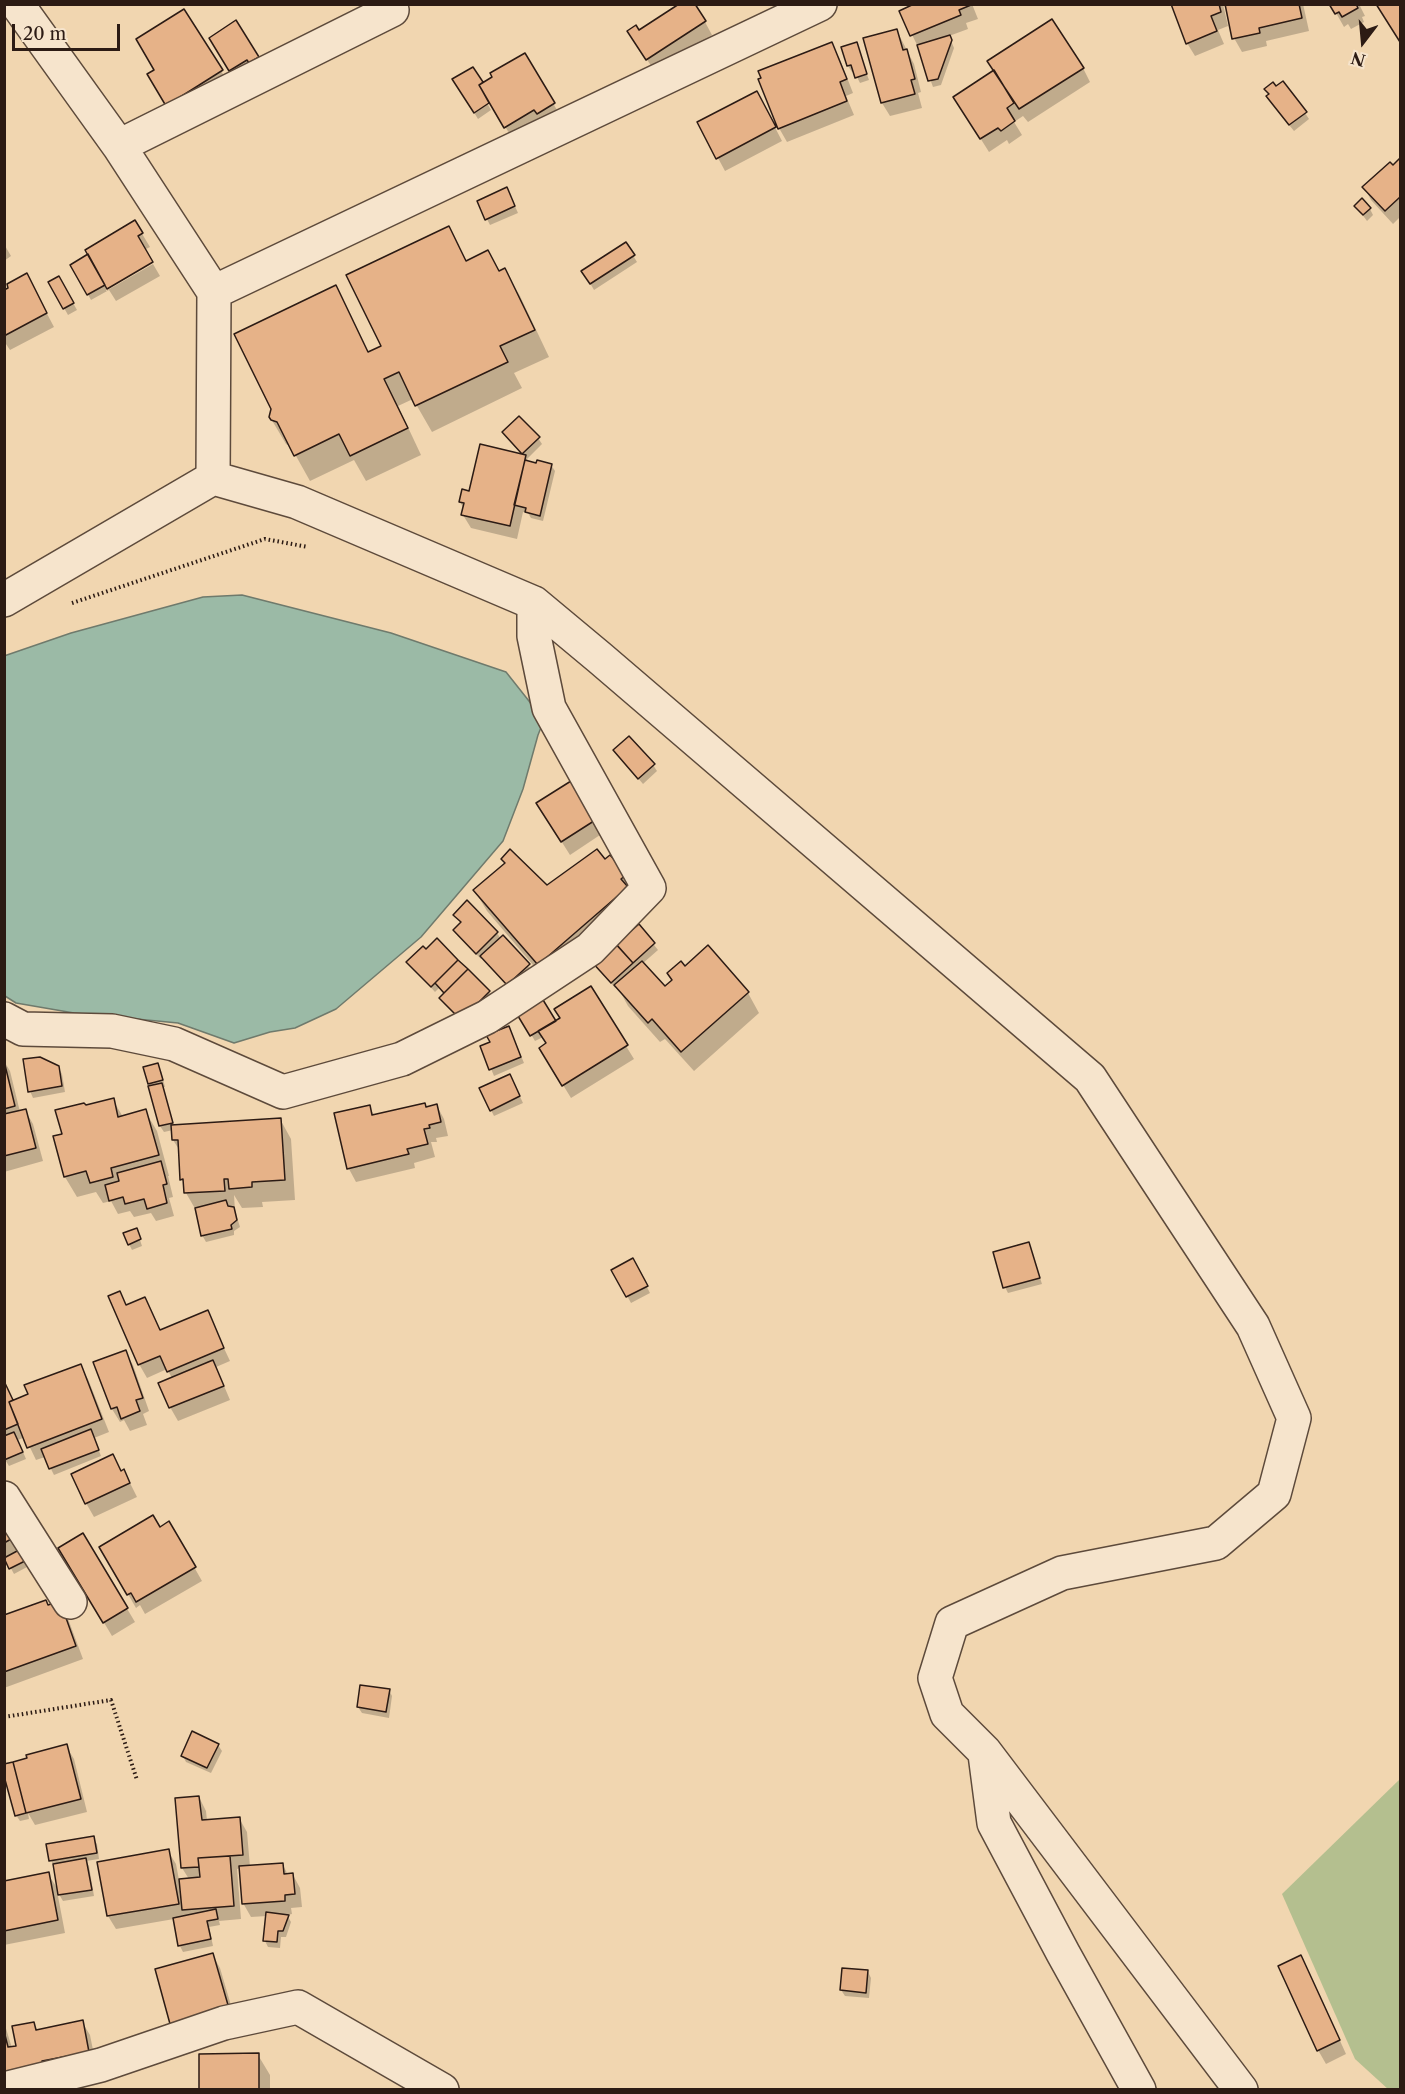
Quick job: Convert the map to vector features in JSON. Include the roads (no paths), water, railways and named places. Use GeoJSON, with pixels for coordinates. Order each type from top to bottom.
{"type":"FeatureCollection","features":[{"type":"Feature","properties":{"kind":"street"},"geometry":{"type":"LineString","coordinates":[[17,4],[119,146],[214,292],[213,478]]}},
{"type":"Feature","properties":{"kind":"street"},"geometry":{"type":"LineString","coordinates":[[214,292],[820,4]]}},
{"type":"Feature","properties":{"kind":"street"},"geometry":{"type":"LineString","coordinates":[[119,146],[392,10]]}},
{"type":"Feature","properties":{"kind":"street"},"geometry":{"type":"LineString","coordinates":[[4,600],[213,478],[297,502],[534,603],[1090,1078],[1253,1326],[1294,1418],[1274,1494],[1216,1543],[1062,1573],[952,1623],[935,1678],[947,1714],[984,1752],[1241,2090]]}},
{"type":"Feature","properties":{"kind":"street"},"geometry":{"type":"LineString","coordinates":[[4,1019],[23,1029],[112,1031],[174,1044],[284,1092],[402,1059],[487,1017],[590,949],[650,888],[549,708],[534,636],[534,603]]}},
{"type":"Feature","properties":{"kind":"street"},"geometry":{"type":"LineString","coordinates":[[4,1498],[70,1602]]}},
{"type":"Feature","properties":{"kind":"street"},"geometry":{"type":"LineString","coordinates":[[984,1752],[994,1823],[1139,2090]]}},
{"type":"Feature","properties":{"kind":"street"},"geometry":{"type":"LineString","coordinates":[[4,2089],[102,2077],[224,2024],[298,2007],[441,2090]]}}]}
